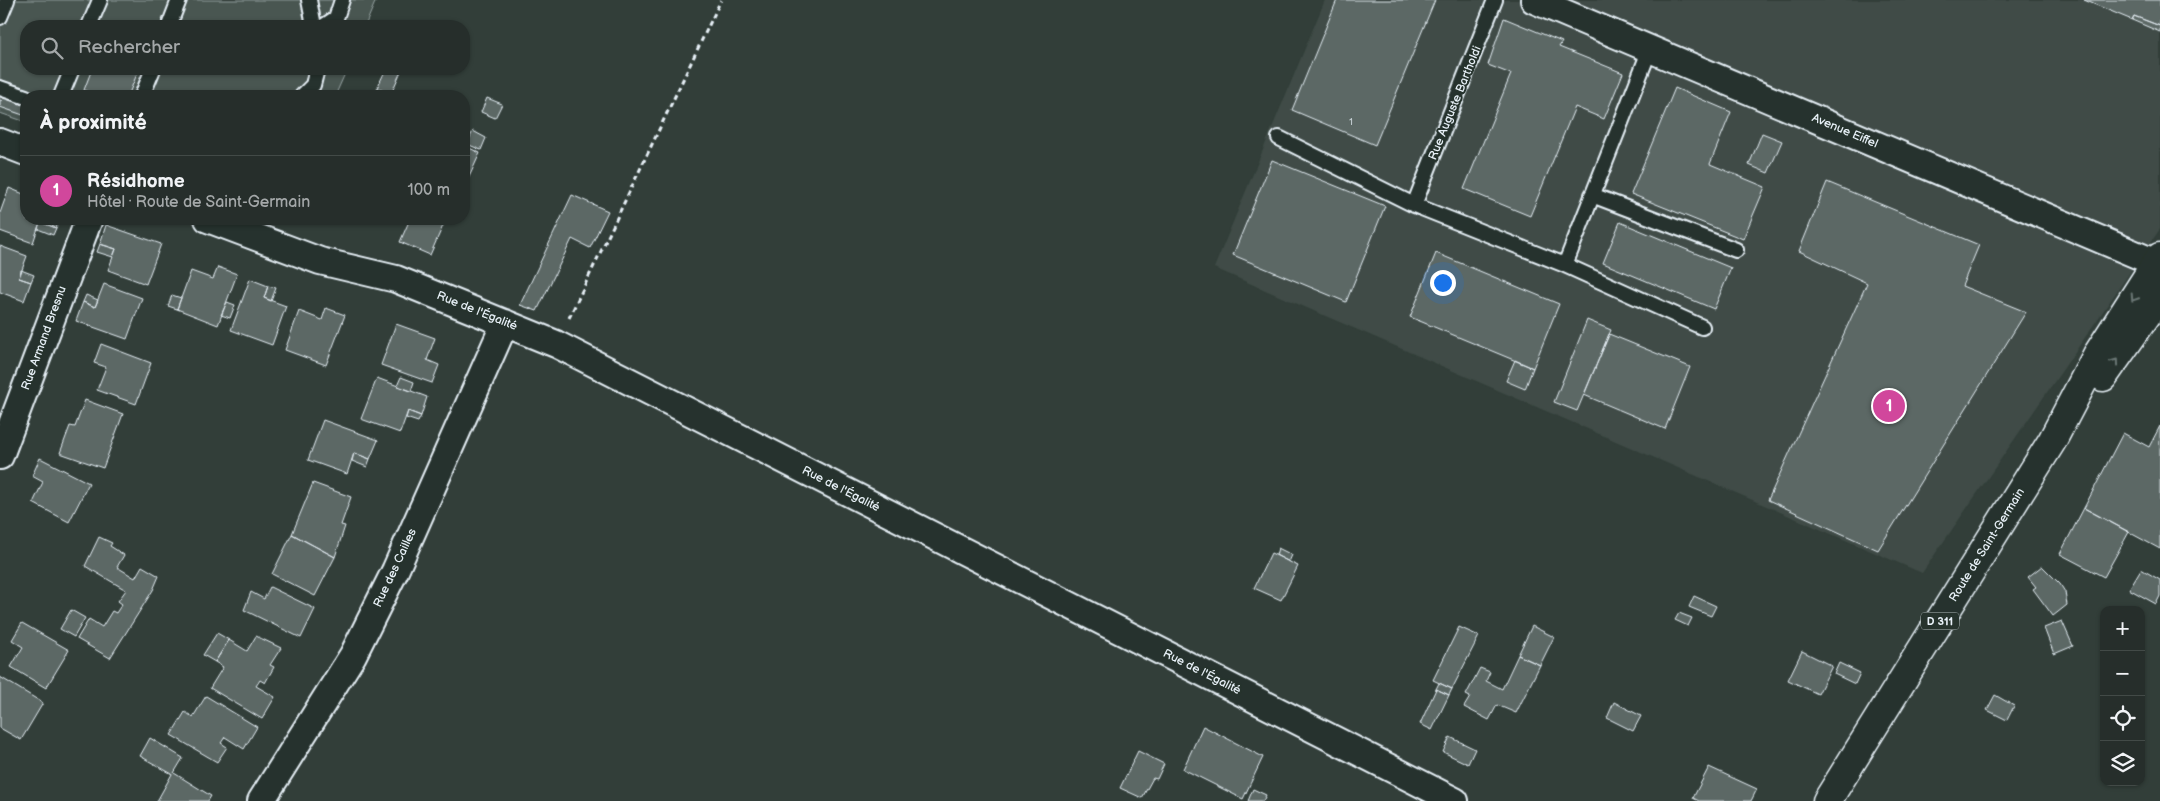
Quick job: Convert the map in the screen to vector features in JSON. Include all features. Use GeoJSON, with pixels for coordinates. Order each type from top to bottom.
{"type":"FeatureCollection","features":[{"type":"Feature","properties":{"kind":"main road","name":"Route de Saint-Germain"},"geometry":{"type":"LineString","coordinates":[[1827,801],[2052,441],[2098,355],[2158,260]]}},
{"type":"Feature","properties":{"kind":"main road","name":"Route de Saint-Germain"},"geometry":{"type":"LineString","coordinates":[[2052,441],[2113,365],[2160,296]]}},
{"type":"Feature","properties":{"kind":"street","name":"Avenue Eiffel"},"geometry":{"type":"LineString","coordinates":[[1534,0],[2158,260]]}},
{"type":"Feature","properties":{"kind":"street"},"geometry":{"type":"LineString","coordinates":[[0,142],[20,150]]}},
{"type":"Feature","properties":{"kind":"street","name":"Rue Armand Bresnu"},"geometry":{"type":"LineString","coordinates":[[0,456],[87,225]]}},
{"type":"Feature","properties":{"kind":"street","name":"Rue de l'Égalité"},"geometry":{"type":"LineString","coordinates":[[224,225],[320,261],[396,279],[556,344],[1455,801]]}},
{"type":"Feature","properties":{"kind":"street","name":"Rue des Cailles"},"geometry":{"type":"LineString","coordinates":[[261,801],[353,655],[395,571],[505,323]]}},
{"type":"Feature","properties":{"kind":"lane"},"geometry":{"type":"LineString","coordinates":[[0,17],[6,0]]}},
{"type":"Feature","properties":{"kind":"lane"},"geometry":{"type":"LineString","coordinates":[[92,20],[100,0]]}},
{"type":"Feature","properties":{"kind":"lane"},"geometry":{"type":"LineString","coordinates":[[171,20],[179,0]]}},
{"type":"Feature","properties":{"kind":"lane"},"geometry":{"type":"LineString","coordinates":[[309,0],[313,20]]}},
{"type":"Feature","properties":{"kind":"lane"},"geometry":{"type":"LineString","coordinates":[[333,20],[336,18],[342,0]]}},
{"type":"Feature","properties":{"kind":"lane","name":"Rue Auguste Bartholdi"},"geometry":{"type":"LineString","coordinates":[[1414,205],[1495,0]]}},
{"type":"Feature","properties":{"kind":"lane"},"geometry":{"type":"LineString","coordinates":[[1565,265],[1650,49]]}},
{"type":"Feature","properties":{"kind":"lane"},"geometry":{"type":"LineString","coordinates":[[63,90],[70,75]]}},
{"type":"Feature","properties":{"kind":"lane"},"geometry":{"type":"LineString","coordinates":[[144,90],[151,75]]}},
{"type":"Feature","properties":{"kind":"lane"},"geometry":{"type":"LineString","coordinates":[[308,90],[313,85],[316,75]]}},
{"type":"Feature","properties":{"kind":"lane"},"geometry":{"type":"LineString","coordinates":[[0,88],[20,95]]}},
{"type":"Feature","properties":{"kind":"lane"},"geometry":{"type":"LineString","coordinates":[[1280,138],[1414,205],[1565,265],[1702,327]]}},
{"type":"Feature","properties":{"kind":"lane"},"geometry":{"type":"LineString","coordinates":[[1592,195],[1736,250]]}},
{"type":"Feature","properties":{"kind":"path"},"geometry":{"type":"LineString","coordinates":[[556,344],[720,0]]}},
{"type":"Feature","properties":{"kind":"shaded area"},"geometry":{"type":"Polygon","coordinates":[[[0,0],[376,0],[368,20],[20,20],[20,75],[344,75],[338,90],[20,90],[20,120],[0,113],[0,0]]]}},
{"type":"Feature","properties":{"kind":"shaded area"},"geometry":{"type":"Polygon","coordinates":[[[1325,0],[2160,0],[2160,229],[1922,573],[1214,268],[1325,0]]]}},
{"type":"Feature","properties":{"kind":"building"},"geometry":{"type":"Polygon","coordinates":[[[1337,0],[1435,0],[1375,145],[1292,110],[1337,0]]]}},
{"type":"Feature","properties":{"kind":"building"},"geometry":{"type":"Polygon","coordinates":[[[2084,0],[2160,0],[2160,26],[2134,16],[2132,20],[2084,0]]]}},
{"type":"Feature","properties":{"kind":"building"},"geometry":{"type":"Polygon","coordinates":[[[2134,16],[2160,26],[2160,32],[2132,20],[2134,16]]]}},
{"type":"Feature","properties":{"kind":"building"},"geometry":{"type":"Polygon","coordinates":[[[1504,18],[1562,42],[1559,47],[1623,73],[1604,119],[1575,107],[1530,216],[1464,189],[1511,74],[1488,65],[1504,18]]]}},
{"type":"Feature","properties":{"kind":"building"},"geometry":{"type":"Polygon","coordinates":[[[90,75],[137,75],[130,90],[84,90],[90,75]]]}},
{"type":"Feature","properties":{"kind":"building"},"geometry":{"type":"Polygon","coordinates":[[[383,75],[399,75],[393,90],[377,88],[383,75]]]}},
{"type":"Feature","properties":{"kind":"building"},"geometry":{"type":"Polygon","coordinates":[[[1675,88],[1731,112],[1710,164],[1765,187],[1743,239],[1631,194],[1675,88]]]}},
{"type":"Feature","properties":{"kind":"building"},"geometry":{"type":"Polygon","coordinates":[[[4,95],[20,101],[20,114],[0,107],[0,100],[2,101],[4,95]]]}},
{"type":"Feature","properties":{"kind":"building"},"geometry":{"type":"Polygon","coordinates":[[[487,98],[502,104],[495,118],[481,112],[487,98]]]}},
{"type":"Feature","properties":{"kind":"building"},"geometry":{"type":"Polygon","coordinates":[[[473,131],[486,138],[481,150],[470,145],[470,138],[473,131]]]}},
{"type":"Feature","properties":{"kind":"building"},"geometry":{"type":"Polygon","coordinates":[[[1762,133],[1782,141],[1768,173],[1749,165],[1762,133]]]}},
{"type":"Feature","properties":{"kind":"building"},"geometry":{"type":"Polygon","coordinates":[[[470,148],[480,153],[470,175],[470,148]]]}},
{"type":"Feature","properties":{"kind":"building"},"geometry":{"type":"Polygon","coordinates":[[[1272,160],[1385,206],[1346,302],[1233,255],[1272,160]]]}},
{"type":"Feature","properties":{"kind":"building"},"geometry":{"type":"Polygon","coordinates":[[[1827,182],[1979,245],[1962,286],[2026,312],[1878,550],[1768,500],[1867,283],[1799,251],[1827,182]]]}},
{"type":"Feature","properties":{"kind":"building"},"geometry":{"type":"Polygon","coordinates":[[[9,188],[20,193],[20,225],[39,225],[33,243],[0,231],[0,213],[9,188]]]}},
{"type":"Feature","properties":{"kind":"building"},"geometry":{"type":"Polygon","coordinates":[[[572,195],[608,211],[590,248],[572,239],[537,311],[520,305],[572,195]]]}},
{"type":"Feature","properties":{"kind":"building"},"geometry":{"type":"Polygon","coordinates":[[[1620,222],[1731,268],[1714,309],[1603,263],[1620,222]]]}},
{"type":"Feature","properties":{"kind":"building"},"geometry":{"type":"Polygon","coordinates":[[[39,225],[48,225],[56,228],[53,235],[38,229],[39,225]]]}},
{"type":"Feature","properties":{"kind":"building"},"geometry":{"type":"Polygon","coordinates":[[[106,225],[161,244],[146,284],[108,270],[116,249],[100,244],[106,225]]]}},
{"type":"Feature","properties":{"kind":"building"},"geometry":{"type":"Polygon","coordinates":[[[407,225],[443,225],[430,255],[400,242],[407,225]]]}},
{"type":"Feature","properties":{"kind":"building"},"geometry":{"type":"Polygon","coordinates":[[[100,244],[116,249],[113,257],[97,252],[100,244]]]}},
{"type":"Feature","properties":{"kind":"building"},"geometry":{"type":"Polygon","coordinates":[[[0,246],[27,256],[19,278],[31,282],[24,301],[0,292],[0,246]]]}},
{"type":"Feature","properties":{"kind":"building"},"geometry":{"type":"Polygon","coordinates":[[[1436,253],[1559,304],[1533,368],[1410,317],[1436,253]]]}},
{"type":"Feature","properties":{"kind":"building"},"geometry":{"type":"Polygon","coordinates":[[[218,267],[237,274],[218,325],[177,309],[191,271],[213,279],[218,267]]]}},
{"type":"Feature","properties":{"kind":"building"},"geometry":{"type":"Polygon","coordinates":[[[21,270],[34,275],[31,282],[19,278],[21,270]]]}},
{"type":"Feature","properties":{"kind":"building"},"geometry":{"type":"Polygon","coordinates":[[[250,279],[268,286],[264,298],[286,306],[272,345],[231,330],[250,279]]]}},
{"type":"Feature","properties":{"kind":"building"},"geometry":{"type":"Polygon","coordinates":[[[104,284],[142,298],[127,339],[76,321],[83,302],[95,307],[104,284]]]}},
{"type":"Feature","properties":{"kind":"building"},"geometry":{"type":"Polygon","coordinates":[[[268,286],[276,288],[271,301],[264,298],[268,286]]]}},
{"type":"Feature","properties":{"kind":"building"},"geometry":{"type":"Polygon","coordinates":[[[86,295],[98,300],[95,307],[83,302],[86,295]]]}},
{"type":"Feature","properties":{"kind":"building"},"geometry":{"type":"Polygon","coordinates":[[[172,295],[181,298],[177,309],[168,306],[172,295]]]}},
{"type":"Feature","properties":{"kind":"building"},"geometry":{"type":"Polygon","coordinates":[[[227,302],[235,305],[230,318],[221,315],[227,302]]]}},
{"type":"Feature","properties":{"kind":"building"},"geometry":{"type":"Polygon","coordinates":[[[326,308],[345,315],[326,365],[285,350],[299,311],[322,320],[326,308]]]}},
{"type":"Feature","properties":{"kind":"building"},"geometry":{"type":"Polygon","coordinates":[[[1587,320],[1611,330],[1577,411],[1554,402],[1587,320]]]}},
{"type":"Feature","properties":{"kind":"building"},"geometry":{"type":"Polygon","coordinates":[[[396,324],[435,338],[427,360],[439,365],[432,383],[381,365],[396,324]]]}},
{"type":"Feature","properties":{"kind":"building"},"geometry":{"type":"Polygon","coordinates":[[[1609,334],[1690,367],[1665,429],[1584,395],[1609,334]]]}},
{"type":"Feature","properties":{"kind":"building"},"geometry":{"type":"Polygon","coordinates":[[[101,344],[151,363],[136,404],[97,390],[106,367],[94,363],[101,344]]]}},
{"type":"Feature","properties":{"kind":"building"},"geometry":{"type":"Polygon","coordinates":[[[1515,360],[1533,368],[1525,389],[1506,381],[1515,360]]]}},
{"type":"Feature","properties":{"kind":"building"},"geometry":{"type":"Polygon","coordinates":[[[401,377],[414,382],[411,391],[397,386],[401,377]]]}},
{"type":"Feature","properties":{"kind":"building"},"geometry":{"type":"Polygon","coordinates":[[[377,378],[427,397],[421,416],[408,411],[400,433],[361,419],[377,378]]]}},
{"type":"Feature","properties":{"kind":"building"},"geometry":{"type":"Polygon","coordinates":[[[85,400],[123,414],[103,468],[60,453],[70,426],[75,427],[85,400]]]}},
{"type":"Feature","properties":{"kind":"building"},"geometry":{"type":"Polygon","coordinates":[[[408,411],[421,416],[418,422],[406,418],[408,411]]]}},
{"type":"Feature","properties":{"kind":"building"},"geometry":{"type":"Polygon","coordinates":[[[323,420],[378,440],[370,459],[354,453],[347,474],[308,460],[323,420]]]}},
{"type":"Feature","properties":{"kind":"building"},"geometry":{"type":"Polygon","coordinates":[[[2160,426],[2160,549],[2084,508],[2123,433],[2149,447],[2160,426]]]}},
{"type":"Feature","properties":{"kind":"building"},"geometry":{"type":"Polygon","coordinates":[[[354,453],[370,459],[367,467],[352,461],[354,453]]]}},
{"type":"Feature","properties":{"kind":"building"},"geometry":{"type":"Polygon","coordinates":[[[40,458],[89,483],[69,522],[33,503],[43,482],[32,476],[40,458]]]}},
{"type":"Feature","properties":{"kind":"building"},"geometry":{"type":"Polygon","coordinates":[[[313,483],[351,497],[341,525],[345,526],[335,557],[292,534],[313,483]]]}},
{"type":"Feature","properties":{"kind":"building"},"geometry":{"type":"Polygon","coordinates":[[[2084,508],[2129,532],[2104,577],[2060,554],[2084,508]]]}},
{"type":"Feature","properties":{"kind":"building"},"geometry":{"type":"Polygon","coordinates":[[[292,534],[335,557],[315,596],[272,574],[292,534]]]}},
{"type":"Feature","properties":{"kind":"building"},"geometry":{"type":"Polygon","coordinates":[[[99,537],[112,543],[110,546],[124,555],[117,567],[135,578],[142,566],[159,576],[153,590],[110,658],[77,639],[89,619],[102,627],[112,611],[116,613],[122,604],[118,601],[126,590],[85,566],[99,537]]]}},
{"type":"Feature","properties":{"kind":"building"},"geometry":{"type":"Polygon","coordinates":[[[1278,548],[1292,555],[1289,562],[1276,555],[1278,548]]]}},
{"type":"Feature","properties":{"kind":"building"},"geometry":{"type":"Polygon","coordinates":[[[1271,553],[1298,566],[1281,600],[1254,588],[1271,553]]]}},
{"type":"Feature","properties":{"kind":"building"},"geometry":{"type":"Polygon","coordinates":[[[2042,566],[2060,584],[2065,592],[2067,605],[2053,616],[2033,589],[2036,587],[2028,577],[2042,566]]]}},
{"type":"Feature","properties":{"kind":"building"},"geometry":{"type":"Polygon","coordinates":[[[2141,569],[2160,580],[2160,596],[2156,604],[2129,589],[2141,569]]]}},
{"type":"Feature","properties":{"kind":"building"},"geometry":{"type":"Polygon","coordinates":[[[270,587],[315,609],[301,638],[244,610],[251,592],[264,599],[270,587]]]}},
{"type":"Feature","properties":{"kind":"building"},"geometry":{"type":"Polygon","coordinates":[[[1694,596],[1716,606],[1711,616],[1689,607],[1694,596]]]}},
{"type":"Feature","properties":{"kind":"building"},"geometry":{"type":"Polygon","coordinates":[[[71,610],[85,618],[74,637],[60,629],[71,610]]]}},
{"type":"Feature","properties":{"kind":"building"},"geometry":{"type":"Polygon","coordinates":[[[1679,613],[1692,618],[1688,626],[1675,620],[1679,613]]]}},
{"type":"Feature","properties":{"kind":"building"},"geometry":{"type":"Polygon","coordinates":[[[2062,621],[2073,646],[2054,654],[2044,628],[2062,621]]]}},
{"type":"Feature","properties":{"kind":"building"},"geometry":{"type":"Polygon","coordinates":[[[22,623],[69,650],[46,688],[11,667],[23,647],[12,640],[22,623]]]}},
{"type":"Feature","properties":{"kind":"building"},"geometry":{"type":"Polygon","coordinates":[[[1532,626],[1554,637],[1540,665],[1518,655],[1532,626]]]}},
{"type":"Feature","properties":{"kind":"building"},"geometry":{"type":"Polygon","coordinates":[[[1459,627],[1479,636],[1452,689],[1433,680],[1459,627]]]}},
{"type":"Feature","properties":{"kind":"building"},"geometry":{"type":"Polygon","coordinates":[[[217,633],[229,640],[215,662],[203,655],[217,633]]]}},
{"type":"Feature","properties":{"kind":"building"},"geometry":{"type":"Polygon","coordinates":[[[256,636],[281,648],[270,665],[274,667],[265,683],[260,680],[256,686],[275,697],[262,719],[210,688],[223,667],[215,662],[229,640],[247,651],[256,636]]]}},
{"type":"Feature","properties":{"kind":"building"},"geometry":{"type":"Polygon","coordinates":[[[1802,651],[1832,666],[1818,694],[1788,680],[1802,651]]]}},
{"type":"Feature","properties":{"kind":"building"},"geometry":{"type":"Polygon","coordinates":[[[1518,655],[1540,665],[1516,713],[1497,705],[1489,720],[1464,707],[1470,697],[1466,695],[1480,668],[1490,672],[1486,681],[1502,689],[1518,655]]]}},
{"type":"Feature","properties":{"kind":"building"},"geometry":{"type":"Polygon","coordinates":[[[1839,663],[1860,673],[1855,684],[1834,674],[1839,663]]]}},
{"type":"Feature","properties":{"kind":"building"},"geometry":{"type":"Polygon","coordinates":[[[0,677],[43,703],[21,740],[0,728],[0,677]]]}},
{"type":"Feature","properties":{"kind":"building"},"geometry":{"type":"Polygon","coordinates":[[[1439,683],[1452,689],[1449,695],[1436,689],[1439,683]]]}},
{"type":"Feature","properties":{"kind":"building"},"geometry":{"type":"Polygon","coordinates":[[[1436,689],[1449,695],[1432,730],[1420,724],[1436,689]]]}},
{"type":"Feature","properties":{"kind":"building"},"geometry":{"type":"Polygon","coordinates":[[[1995,695],[2014,706],[2007,720],[1987,710],[1995,695]]]}},
{"type":"Feature","properties":{"kind":"building"},"geometry":{"type":"Polygon","coordinates":[[[206,696],[257,727],[244,749],[225,737],[221,743],[227,747],[217,762],[171,735],[185,712],[193,717],[206,696]]]}},
{"type":"Feature","properties":{"kind":"building"},"geometry":{"type":"Polygon","coordinates":[[[1614,702],[1641,716],[1633,731],[1607,718],[1614,702]]]}},
{"type":"Feature","properties":{"kind":"building"},"geometry":{"type":"Polygon","coordinates":[[[1203,726],[1263,757],[1243,799],[1183,769],[1203,726]]]}},
{"type":"Feature","properties":{"kind":"building"},"geometry":{"type":"Polygon","coordinates":[[[1450,737],[1475,749],[1468,764],[1443,752],[1450,737]]]}},
{"type":"Feature","properties":{"kind":"building"},"geometry":{"type":"Polygon","coordinates":[[[150,738],[183,758],[174,773],[211,796],[208,801],[157,801],[172,774],[140,756],[150,738]]]}},
{"type":"Feature","properties":{"kind":"building"},"geometry":{"type":"Polygon","coordinates":[[[1138,751],[1164,764],[1157,779],[1153,778],[1142,798],[1120,788],[1138,751]]]}},
{"type":"Feature","properties":{"kind":"building"},"geometry":{"type":"Polygon","coordinates":[[[1709,767],[1757,789],[1751,801],[1699,801],[1693,798],[1709,767]]]}},
{"type":"Feature","properties":{"kind":"building"},"geometry":{"type":"Polygon","coordinates":[[[1253,789],[1266,795],[1263,801],[1248,801],[1253,789]]]}},
{"type":"Feature","properties":{"kind":"place","name":"Résidhome"},"geometry":{"type":"Point","coordinates":[1889,406]}}]}
